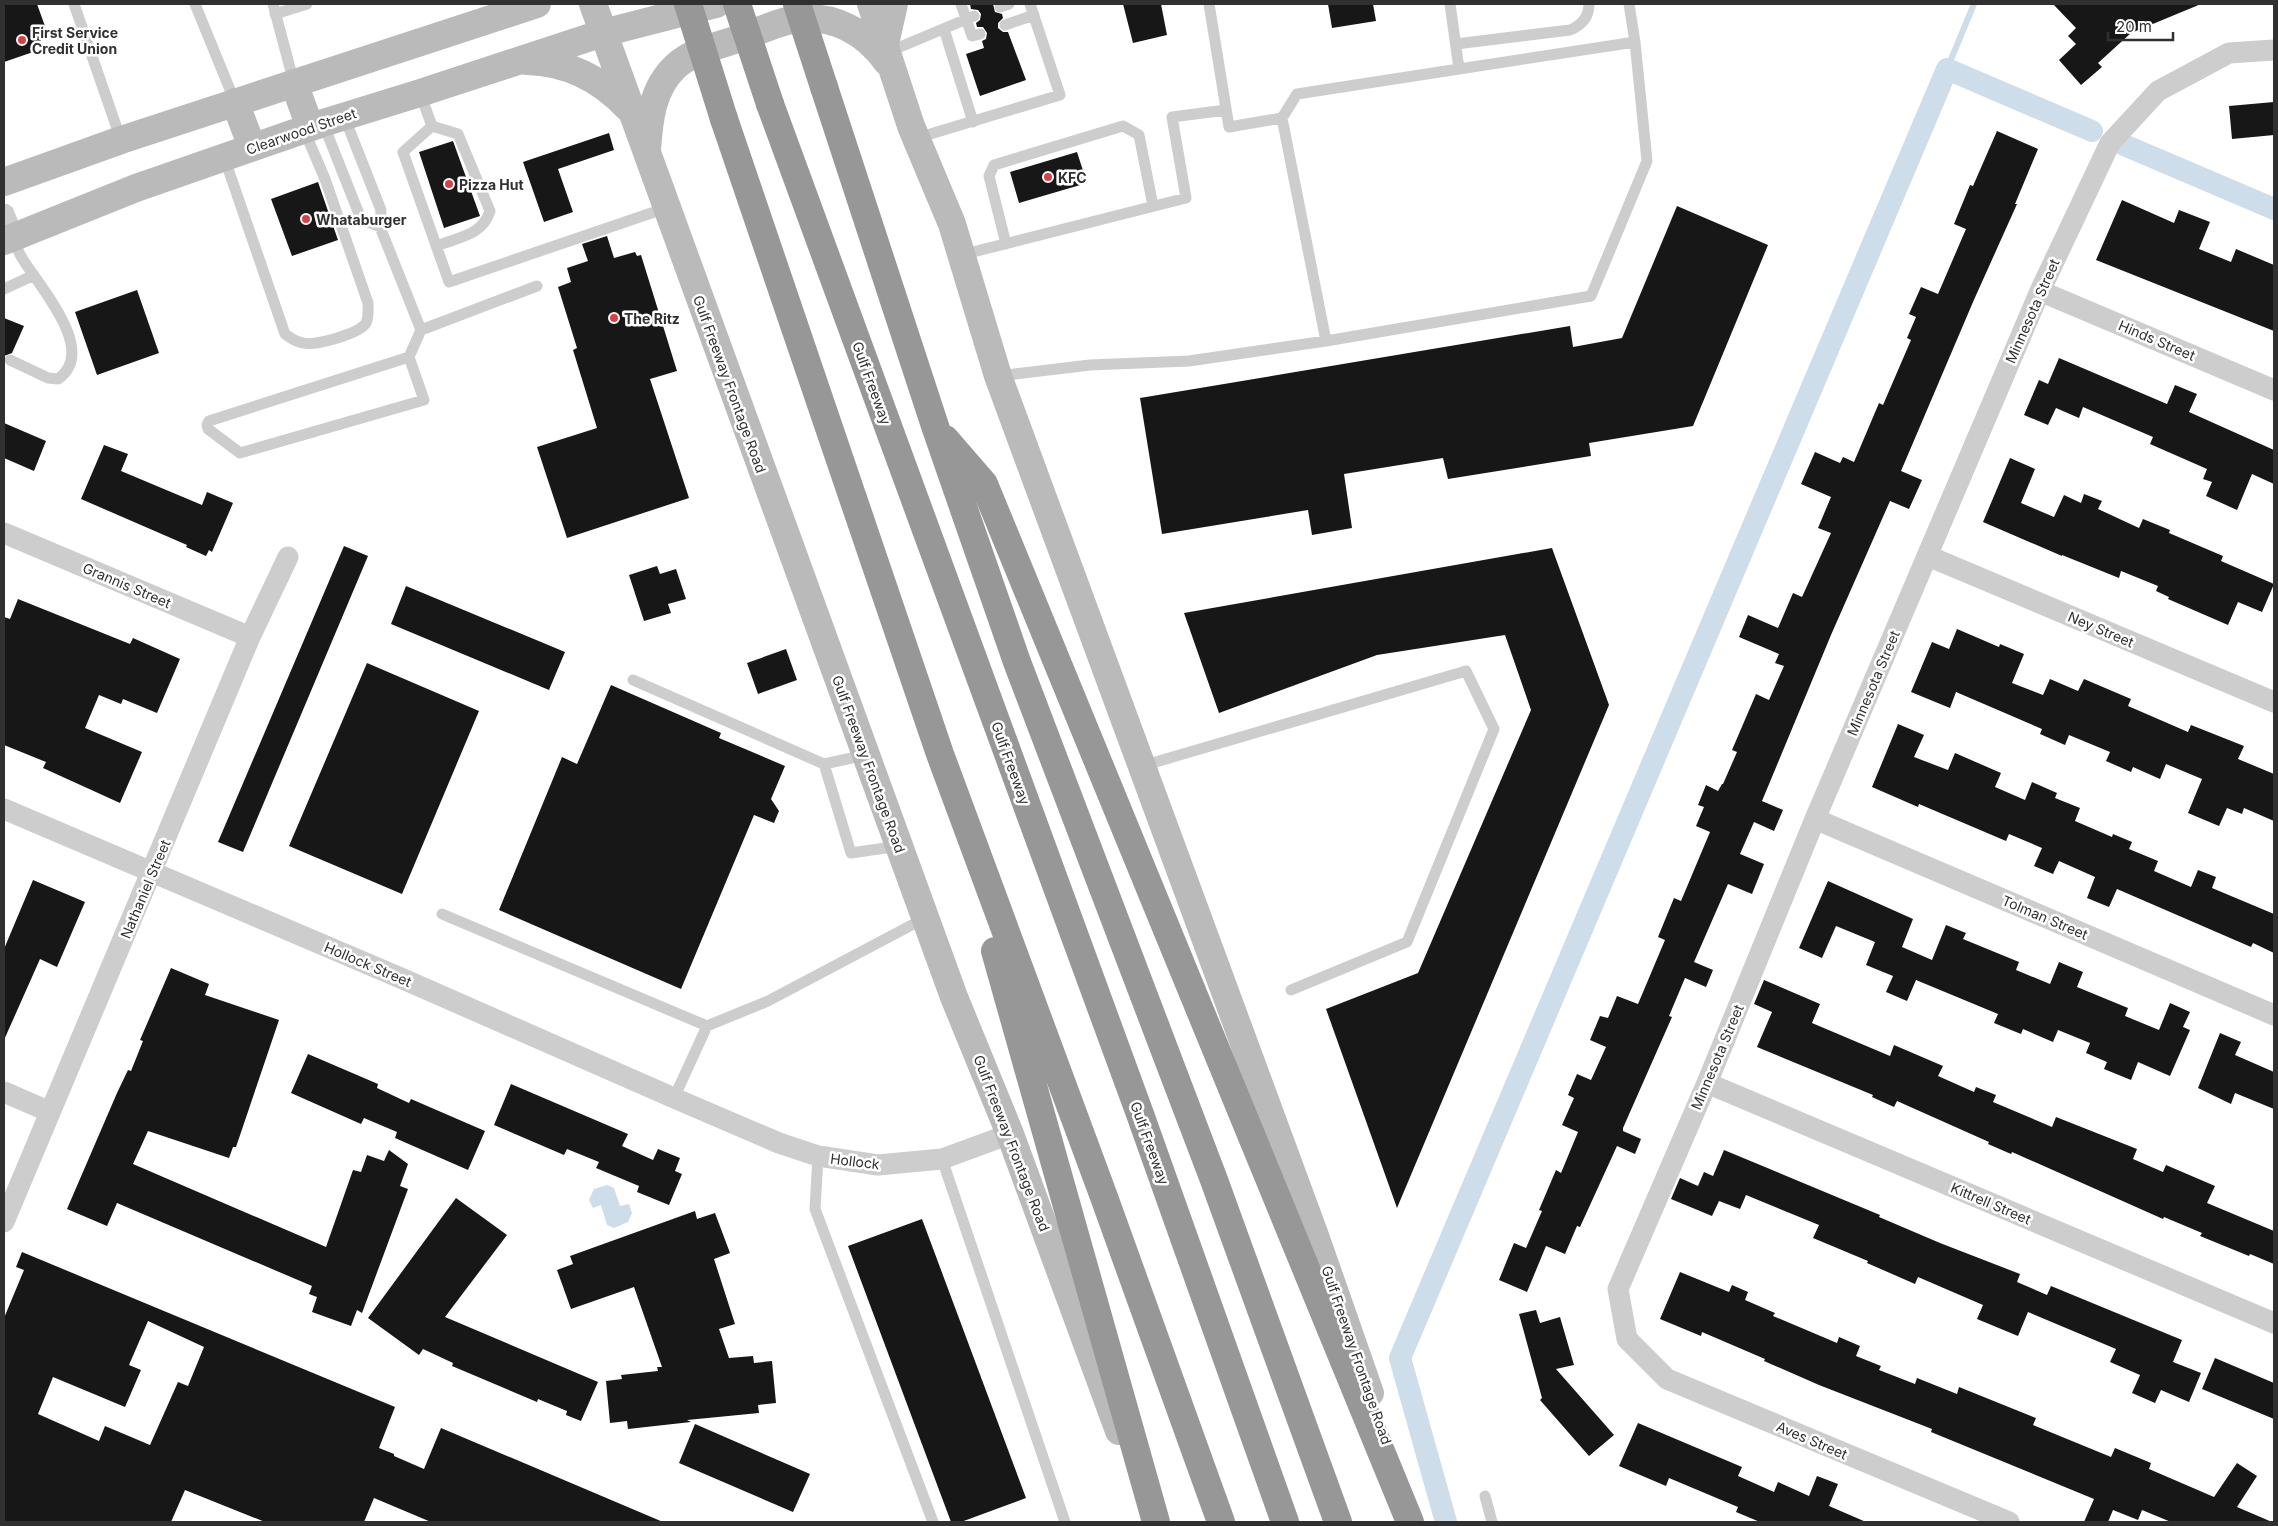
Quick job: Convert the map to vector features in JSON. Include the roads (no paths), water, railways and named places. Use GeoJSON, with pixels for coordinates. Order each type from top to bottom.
{"type":"FeatureCollection","features":[{"type":"Feature","properties":{"kind":"highway"},"geometry":{"type":"LineString","coordinates":[[688,4],[724,119],[940,754],[1221,1522]]}},
{"type":"Feature","properties":{"kind":"highway","name":"Gulf Freeway"},"geometry":{"type":"LineString","coordinates":[[737,4],[770,104],[1140,1114],[1285,1522]]}},
{"type":"Feature","properties":{"kind":"highway"},"geometry":{"type":"LineString","coordinates":[[797,4],[934,426],[1017,662],[1214,1180],[1338,1522]]}},
{"type":"Feature","properties":{"kind":"highway"},"geometry":{"type":"LineString","coordinates":[[934,426],[984,484],[1410,1522]]}},
{"type":"Feature","properties":{"kind":"highway"},"geometry":{"type":"LineString","coordinates":[[940,754],[1154,1522]]}},
{"type":"Feature","properties":{"kind":"main road","name":"Gulf Freeway Frontage Road"},"geometry":{"type":"LineString","coordinates":[[593,4],[954,997],[1010,1134],[1154,1522]]}},
{"type":"Feature","properties":{"kind":"main road","name":"Clearwood Street"},"geometry":{"type":"LineString","coordinates":[[7,230],[136,188],[320,124],[420,94],[603,33],[716,4]]}},
{"type":"Feature","properties":{"kind":"main road","name":"Gulf Freeway Frontage Road"},"geometry":{"type":"LineString","coordinates":[[871,4],[911,126],[952,224],[998,376],[1314,1233],[1414,1522]]}},
{"type":"Feature","properties":{"kind":"main road"},"geometry":{"type":"LineString","coordinates":[[646,154],[648,126],[656,92],[676,66],[701,52],[796,19],[829,20],[854,29],[878,50],[889,56],[894,4]]}},
{"type":"Feature","properties":{"kind":"main road"},"geometry":{"type":"LineString","coordinates":[[4,182],[121,140],[294,83],[487,16],[530,5]]}},
{"type":"Feature","properties":{"kind":"main road"},"geometry":{"type":"LineString","coordinates":[[521,60],[555,64],[587,75],[615,95],[631,110]]}},
{"type":"Feature","properties":{"kind":"main road"},"geometry":{"type":"LineString","coordinates":[[294,83],[320,124]]}},
{"type":"Feature","properties":{"kind":"main road"},"geometry":{"type":"LineString","coordinates":[[235,102],[252,147]]}},
{"type":"Feature","properties":{"kind":"street","name":"Minnesota Street"},"geometry":{"type":"LineString","coordinates":[[1627,1339],[1618,1289],[1707,1083],[1815,819],[2040,291],[2110,143],[2158,90],[2228,53],[2274,50]]}},
{"type":"Feature","properties":{"kind":"street","name":"Hinds Street"},"geometry":{"type":"LineString","coordinates":[[2040,291],[2274,390]]}},
{"type":"Feature","properties":{"kind":"street","name":"Grannis Street"},"geometry":{"type":"LineString","coordinates":[[4,533],[250,637]]}},
{"type":"Feature","properties":{"kind":"street","name":"Ney Street"},"geometry":{"type":"LineString","coordinates":[[1928,556],[2274,702]]}},
{"type":"Feature","properties":{"kind":"street","name":"Nathaniel Street"},"geometry":{"type":"LineString","coordinates":[[4,1222],[250,637],[288,557]]}},
{"type":"Feature","properties":{"kind":"street","name":"Hollock Street"},"geometry":{"type":"LineString","coordinates":[[4,809],[152,871],[731,1122]]}},
{"type":"Feature","properties":{"kind":"street","name":"Tolman Street"},"geometry":{"type":"LineString","coordinates":[[1815,819],[2274,1014]]}},
{"type":"Feature","properties":{"kind":"street","name":"Kittrell Street"},"geometry":{"type":"LineString","coordinates":[[1707,1083],[2274,1323]]}},
{"type":"Feature","properties":{"kind":"street"},"geometry":{"type":"LineString","coordinates":[[4,1092],[50,1112]]}},
{"type":"Feature","properties":{"kind":"street","name":"Hollock"},"geometry":{"type":"LineString","coordinates":[[731,1122],[779,1143],[818,1156],[878,1165],[942,1160],[1010,1134]]}},
{"type":"Feature","properties":{"kind":"street","name":"Aves Street"},"geometry":{"type":"LineString","coordinates":[[1627,1339],[1667,1379],[2009,1522]]}},
{"type":"Feature","properties":{"kind":"lane"},"geometry":{"type":"LineString","coordinates":[[74,4],[121,140]]}},
{"type":"Feature","properties":{"kind":"lane"},"geometry":{"type":"LineString","coordinates":[[195,4],[235,102]]}},
{"type":"Feature","properties":{"kind":"lane"},"geometry":{"type":"LineString","coordinates":[[294,83],[274,9],[307,4]]}},
{"type":"Feature","properties":{"kind":"lane"},"geometry":{"type":"LineString","coordinates":[[961,4],[970,18],[972,36],[980,34]]}},
{"type":"Feature","properties":{"kind":"lane"},"geometry":{"type":"LineString","coordinates":[[1210,4],[1229,127],[1282,118]]}},
{"type":"Feature","properties":{"kind":"lane"},"geometry":{"type":"LineString","coordinates":[[1450,4],[1459,69]]}},
{"type":"Feature","properties":{"kind":"lane"},"geometry":{"type":"LineString","coordinates":[[1456,44],[1570,30],[1583,22],[1589,11],[1589,4]]}},
{"type":"Feature","properties":{"kind":"lane"},"geometry":{"type":"LineString","coordinates":[[998,376],[1090,365],[1189,361],[1326,342],[1591,296],[1647,161],[1631,4]]}},
{"type":"Feature","properties":{"kind":"lane"},"geometry":{"type":"LineString","coordinates":[[917,138],[1060,95],[1032,9],[1005,25]]}},
{"type":"Feature","properties":{"kind":"lane"},"geometry":{"type":"LineString","coordinates":[[889,56],[970,18]]}},
{"type":"Feature","properties":{"kind":"lane"},"geometry":{"type":"LineString","coordinates":[[944,30],[973,122]]}},
{"type":"Feature","properties":{"kind":"lane"},"geometry":{"type":"LineString","coordinates":[[1326,342],[1282,118],[1296,94],[1635,42]]}},
{"type":"Feature","properties":{"kind":"lane"},"geometry":{"type":"LineString","coordinates":[[420,94],[432,126]]}},
{"type":"Feature","properties":{"kind":"lane"},"geometry":{"type":"LineString","coordinates":[[961,255],[1186,198],[1172,117],[1226,110]]}},
{"type":"Feature","properties":{"kind":"lane"},"geometry":{"type":"LineString","coordinates":[[320,124],[361,219],[380,227]]}},
{"type":"Feature","properties":{"kind":"lane"},"geometry":{"type":"LineString","coordinates":[[320,124],[381,210],[380,227],[420,330],[409,358],[424,400],[240,453],[208,429],[206,425],[208,421],[409,358]]}},
{"type":"Feature","properties":{"kind":"lane"},"geometry":{"type":"LineString","coordinates":[[224,157],[285,334],[303,344],[316,343],[354,332],[365,324],[369,315],[368,303],[324,179],[320,124]]}},
{"type":"Feature","properties":{"kind":"lane"},"geometry":{"type":"LineString","coordinates":[[432,126],[403,152],[449,282],[666,208]]}},
{"type":"Feature","properties":{"kind":"lane"},"geometry":{"type":"LineString","coordinates":[[432,126],[458,134],[490,210],[486,223],[478,231],[436,246]]}},
{"type":"Feature","properties":{"kind":"lane"},"geometry":{"type":"LineString","coordinates":[[1006,244],[990,176],[994,166],[1123,126],[1139,135],[1153,206]]}},
{"type":"Feature","properties":{"kind":"lane"},"geometry":{"type":"LineString","coordinates":[[7,230],[21,258],[61,316],[72,348],[69,368],[58,380],[48,378],[10,360]]}},
{"type":"Feature","properties":{"kind":"lane"},"geometry":{"type":"LineString","coordinates":[[4,290],[34,275]]}},
{"type":"Feature","properties":{"kind":"lane"},"geometry":{"type":"LineString","coordinates":[[420,330],[537,286]]}},
{"type":"Feature","properties":{"kind":"lane"},"geometry":{"type":"LineString","coordinates":[[1142,766],[1466,670],[1494,729],[1407,942],[1290,990]]}},
{"type":"Feature","properties":{"kind":"lane"},"geometry":{"type":"LineString","coordinates":[[633,680],[824,764],[866,755]]}},
{"type":"Feature","properties":{"kind":"lane"},"geometry":{"type":"LineString","coordinates":[[824,764],[851,853],[899,846]]}},
{"type":"Feature","properties":{"kind":"lane"},"geometry":{"type":"LineString","coordinates":[[442,914],[707,1026]]}},
{"type":"Feature","properties":{"kind":"lane"},"geometry":{"type":"LineString","coordinates":[[674,1098],[707,1026],[768,1001],[925,918]]}},
{"type":"Feature","properties":{"kind":"lane"},"geometry":{"type":"LineString","coordinates":[[818,1156],[815,1209],[933,1522]]}},
{"type":"Feature","properties":{"kind":"lane"},"geometry":{"type":"LineString","coordinates":[[942,1160],[1065,1522]]}},
{"type":"Feature","properties":{"kind":"lane"},"geometry":{"type":"LineString","coordinates":[[1485,1496],[1492,1522]]}},
{"type":"Feature","properties":{"kind":"water"},"geometry":{"type":"Polygon","coordinates":[[[607,1185],[614,1188],[620,1206],[629,1204],[632,1213],[628,1222],[614,1228],[607,1225],[601,1205],[593,1208],[589,1200],[594,1189],[607,1185]]]}},
{"type":"Feature","properties":{"kind":"waterway"},"geometry":{"type":"LineString","coordinates":[[1947,69],[1974,4]]}},
{"type":"Feature","properties":{"kind":"waterway"},"geometry":{"type":"LineString","coordinates":[[1446,1522],[1400,1358],[1947,69],[2092,131]]}},
{"type":"Feature","properties":{"kind":"waterway"},"geometry":{"type":"LineString","coordinates":[[2124,145],[2274,209]]}},
{"type":"Feature","properties":{"kind":"place","name":"First Service Credit Union"},"geometry":{"type":"Point","coordinates":[22,40]}},
{"type":"Feature","properties":{"kind":"place","name":"KFC"},"geometry":{"type":"Point","coordinates":[1048,177]}},
{"type":"Feature","properties":{"kind":"place","name":"Pizza Hut"},"geometry":{"type":"Point","coordinates":[449,184]}},
{"type":"Feature","properties":{"kind":"place","name":"Whataburger"},"geometry":{"type":"Point","coordinates":[306,219]}},
{"type":"Feature","properties":{"kind":"place","name":"The Ritz"},"geometry":{"type":"Point","coordinates":[614,318]}}]}
